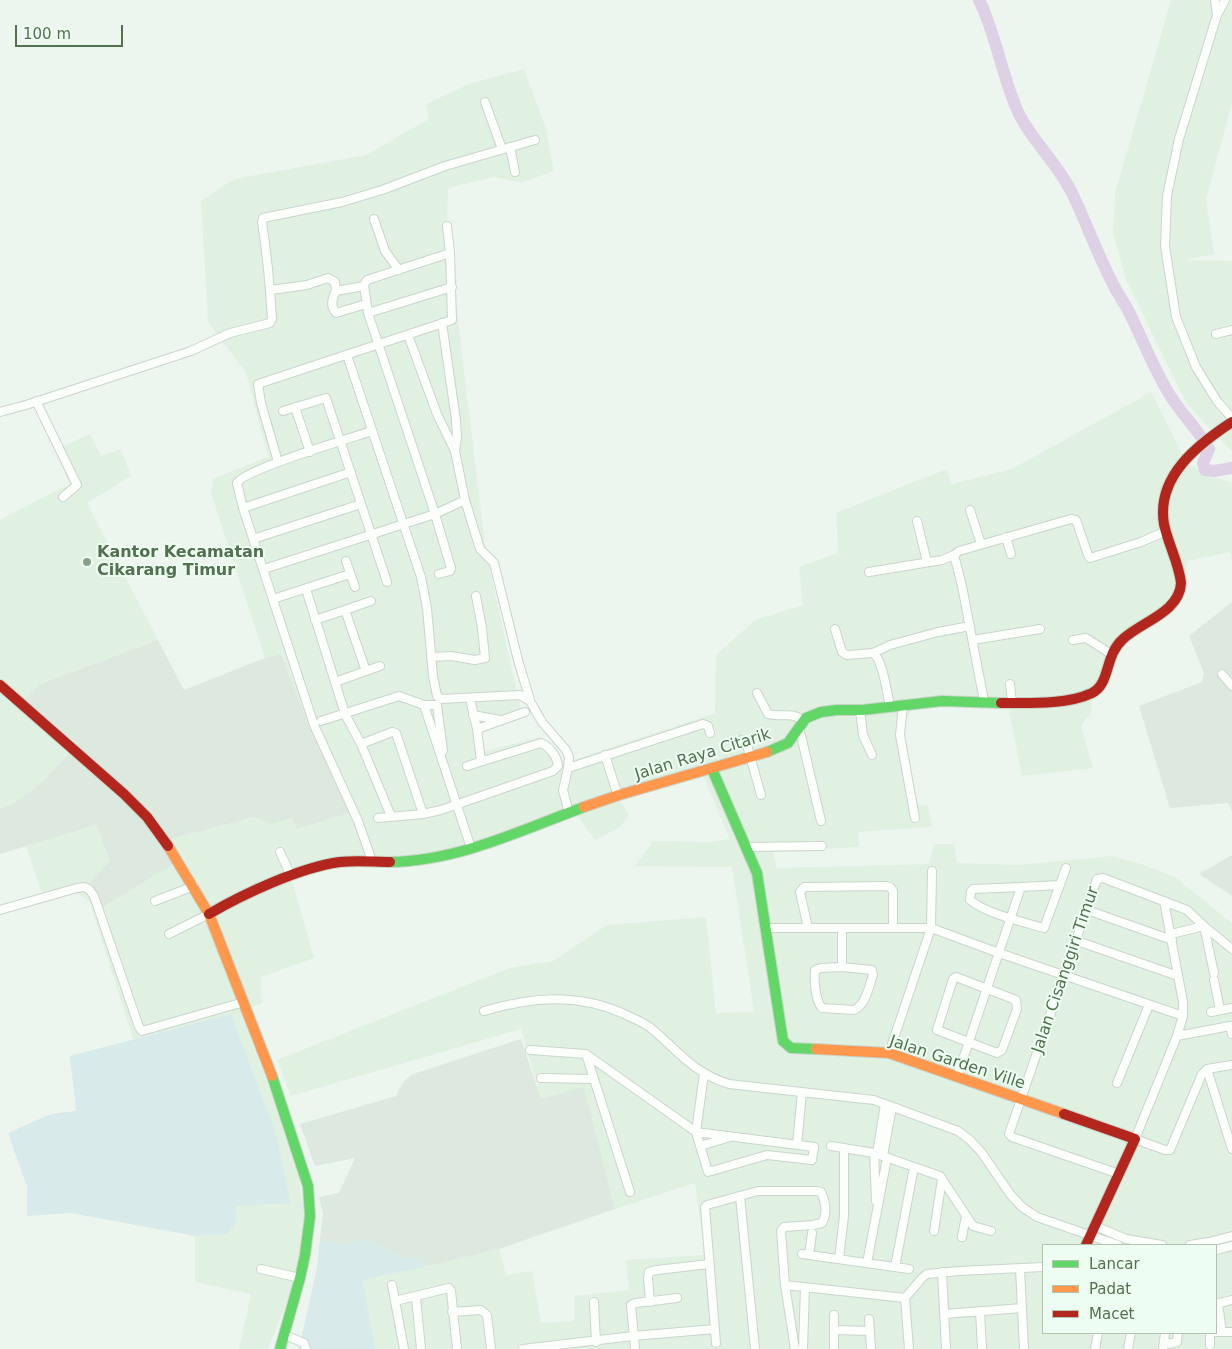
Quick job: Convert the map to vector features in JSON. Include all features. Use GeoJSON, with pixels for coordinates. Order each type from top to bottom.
{"type":"FeatureCollection","features":[{"type":"Feature","properties":{"kind":"street"},"geometry":{"type":"LineString","coordinates":[[1215,0],[1217,15]]}},
{"type":"Feature","properties":{"kind":"street"},"geometry":{"type":"LineString","coordinates":[[1225,0],[1217,15],[1179,139],[1167,196],[1165,246],[1176,317],[1196,367],[1217,401],[1232,418]]}},
{"type":"Feature","properties":{"kind":"street"},"geometry":{"type":"LineString","coordinates":[[484,102],[515,172]]}},
{"type":"Feature","properties":{"kind":"street"},"geometry":{"type":"LineString","coordinates":[[0,412],[191,351],[230,333],[267,324],[272,319],[263,218],[342,202],[382,190],[445,166],[535,140]]}},
{"type":"Feature","properties":{"kind":"street"},"geometry":{"type":"LineString","coordinates":[[374,219],[385,251],[399,270]]}},
{"type":"Feature","properties":{"kind":"street"},"geometry":{"type":"LineString","coordinates":[[278,462],[261,404],[258,384],[454,318],[447,226]]}},
{"type":"Feature","properties":{"kind":"street"},"geometry":{"type":"LineString","coordinates":[[439,574],[450,571],[451,568],[435,514],[368,314],[364,282],[450,254]]}},
{"type":"Feature","properties":{"kind":"street"},"geometry":{"type":"LineString","coordinates":[[270,290],[307,285],[328,278],[335,282],[336,291],[332,302],[336,312],[366,304]]}},
{"type":"Feature","properties":{"kind":"street"},"geometry":{"type":"LineString","coordinates":[[336,291],[364,286]]}},
{"type":"Feature","properties":{"kind":"street"},"geometry":{"type":"LineString","coordinates":[[368,314],[452,287]]}},
{"type":"Feature","properties":{"kind":"street"},"geometry":{"type":"LineString","coordinates":[[442,323],[456,420],[457,438],[455,451]]}},
{"type":"Feature","properties":{"kind":"street"},"geometry":{"type":"LineString","coordinates":[[1216,334],[1232,330]]}},
{"type":"Feature","properties":{"kind":"street"},"geometry":{"type":"LineString","coordinates":[[408,335],[437,414],[455,451],[465,500],[480,549],[494,563],[530,701],[542,722],[566,750],[569,757],[563,790],[569,813]]}},
{"type":"Feature","properties":{"kind":"street"},"geometry":{"type":"LineString","coordinates":[[347,355],[421,577],[427,608],[435,692],[438,698],[520,695],[530,701]]}},
{"type":"Feature","properties":{"kind":"street"},"geometry":{"type":"LineString","coordinates":[[283,411],[326,398],[387,582]]}},
{"type":"Feature","properties":{"kind":"street"},"geometry":{"type":"LineString","coordinates":[[36,402],[77,485],[62,496]]}},
{"type":"Feature","properties":{"kind":"street"},"geometry":{"type":"LineString","coordinates":[[296,407],[310,452]]}},
{"type":"Feature","properties":{"kind":"street"},"geometry":{"type":"LineString","coordinates":[[801,723],[812,714],[824,712],[945,701],[1012,702],[1068,699],[1092,693],[1100,688],[1103,684],[1110,654],[1126,635],[1171,605],[1179,594],[1181,588],[1180,578],[1166,531],[1163,511],[1168,487],[1181,463],[1211,435],[1232,422]]}},
{"type":"Feature","properties":{"kind":"street"},"geometry":{"type":"LineString","coordinates":[[372,431],[278,462],[238,480],[236,483],[314,725],[358,821],[372,861]]}},
{"type":"Feature","properties":{"kind":"street"},"geometry":{"type":"LineString","coordinates":[[243,508],[351,472]]}},
{"type":"Feature","properties":{"kind":"street"},"geometry":{"type":"LineString","coordinates":[[264,569],[435,514],[465,500]]}},
{"type":"Feature","properties":{"kind":"street"},"geometry":{"type":"LineString","coordinates":[[253,539],[361,504]]}},
{"type":"Feature","properties":{"kind":"street"},"geometry":{"type":"LineString","coordinates":[[970,510],[981,544]]}},
{"type":"Feature","properties":{"kind":"street"},"geometry":{"type":"LineString","coordinates":[[869,572],[942,560],[959,551],[981,544],[1074,519],[1090,558],[1142,542],[1166,531]]}},
{"type":"Feature","properties":{"kind":"street"},"geometry":{"type":"LineString","coordinates":[[917,521],[928,562]]}},
{"type":"Feature","properties":{"kind":"street"},"geometry":{"type":"LineString","coordinates":[[1006,537],[1011,554]]}},
{"type":"Feature","properties":{"kind":"street"},"geometry":{"type":"LineString","coordinates":[[954,555],[973,640],[984,702]]}},
{"type":"Feature","properties":{"kind":"street"},"geometry":{"type":"LineString","coordinates":[[346,561],[355,587]]}},
{"type":"Feature","properties":{"kind":"street"},"geometry":{"type":"LineString","coordinates":[[273,599],[350,574]]}},
{"type":"Feature","properties":{"kind":"street"},"geometry":{"type":"LineString","coordinates":[[306,589],[345,714],[361,744],[391,816]]}},
{"type":"Feature","properties":{"kind":"street"},"geometry":{"type":"LineString","coordinates":[[431,657],[451,656],[475,660],[485,658],[476,596]]}},
{"type":"Feature","properties":{"kind":"street"},"geometry":{"type":"LineString","coordinates":[[315,620],[371,601]]}},
{"type":"Feature","properties":{"kind":"street"},"geometry":{"type":"LineString","coordinates":[[345,610],[366,671]]}},
{"type":"Feature","properties":{"kind":"street"},"geometry":{"type":"LineString","coordinates":[[835,629],[842,652],[847,655],[873,653],[890,645],[938,632],[970,626]]}},
{"type":"Feature","properties":{"kind":"street"},"geometry":{"type":"LineString","coordinates":[[973,640],[1040,629]]}},
{"type":"Feature","properties":{"kind":"street"},"geometry":{"type":"LineString","coordinates":[[1073,640],[1086,638],[1110,654]]}},
{"type":"Feature","properties":{"kind":"street"},"geometry":{"type":"LineString","coordinates":[[873,653],[876,654],[880,664],[890,706]]}},
{"type":"Feature","properties":{"kind":"street"},"geometry":{"type":"LineString","coordinates":[[335,682],[380,666]]}},
{"type":"Feature","properties":{"kind":"street"},"geometry":{"type":"LineString","coordinates":[[1222,674],[1232,686]]}},
{"type":"Feature","properties":{"kind":"street"},"geometry":{"type":"LineString","coordinates":[[1010,684],[1012,702]]}},
{"type":"Feature","properties":{"kind":"street"},"geometry":{"type":"LineString","coordinates":[[0,685],[136,805],[161,835],[194,886],[209,914],[284,1110],[308,1186],[310,1222],[300,1278],[280,1349]]}},
{"type":"Feature","properties":{"kind":"street"},"geometry":{"type":"LineString","coordinates":[[757,694],[768,714],[790,714],[796,716],[801,723],[821,821]]}},
{"type":"Feature","properties":{"kind":"street"},"geometry":{"type":"LineString","coordinates":[[322,721],[399,696],[424,704],[437,705],[446,773]]}},
{"type":"Feature","properties":{"kind":"street"},"geometry":{"type":"LineString","coordinates":[[471,703],[481,761]]}},
{"type":"Feature","properties":{"kind":"street"},"geometry":{"type":"LineString","coordinates":[[424,704],[471,848]]}},
{"type":"Feature","properties":{"kind":"street"},"geometry":{"type":"LineString","coordinates":[[903,705],[900,735],[915,818]]}},
{"type":"Feature","properties":{"kind":"street"},"geometry":{"type":"LineString","coordinates":[[860,710],[863,735],[872,755]]}},
{"type":"Feature","properties":{"kind":"street"},"geometry":{"type":"LineString","coordinates":[[477,729],[525,712]]}},
{"type":"Feature","properties":{"kind":"street"},"geometry":{"type":"LineString","coordinates":[[473,715],[502,720]]}},
{"type":"Feature","properties":{"kind":"street","name":"Jalan Raya Citarik"},"geometry":{"type":"LineString","coordinates":[[209,914],[229,902],[313,868],[341,862],[419,860],[471,848],[618,796],[751,757],[787,744],[794,738],[801,723]]}},
{"type":"Feature","properties":{"kind":"street"},"geometry":{"type":"LineString","coordinates":[[568,768],[703,724],[708,726],[710,733]]}},
{"type":"Feature","properties":{"kind":"street"},"geometry":{"type":"LineString","coordinates":[[361,744],[392,732],[396,733],[424,814]]}},
{"type":"Feature","properties":{"kind":"street"},"geometry":{"type":"LineString","coordinates":[[741,740],[747,745],[761,795]]}},
{"type":"Feature","properties":{"kind":"street"},"geometry":{"type":"LineString","coordinates":[[378,818],[424,814],[456,805],[553,771],[558,766],[553,752],[541,743],[467,766]]}},
{"type":"Feature","properties":{"kind":"street"},"geometry":{"type":"LineString","coordinates":[[605,756],[618,796]]}},
{"type":"Feature","properties":{"kind":"street","name":"Jalan Garden Ville"},"geometry":{"type":"LineString","coordinates":[[712,769],[757,874],[783,1041],[786,1045],[791,1048],[889,1053],[1135,1139]]}},
{"type":"Feature","properties":{"kind":"street"},"geometry":{"type":"LineString","coordinates":[[746,847],[822,846]]}},
{"type":"Feature","properties":{"kind":"street"},"geometry":{"type":"LineString","coordinates":[[280,852],[291,876]]}},
{"type":"Feature","properties":{"kind":"street"},"geometry":{"type":"LineString","coordinates":[[1060,886],[973,889],[969,895],[970,900],[979,906],[1044,928],[1060,886],[1066,868]]}},
{"type":"Feature","properties":{"kind":"street"},"geometry":{"type":"LineString","coordinates":[[889,1053],[931,928],[932,871]]}},
{"type":"Feature","properties":{"kind":"street","name":"Jalan Cisanggiri Timur"},"geometry":{"type":"LineString","coordinates":[[1119,1174],[1009,1134],[1096,882],[1099,878],[1164,901]]}},
{"type":"Feature","properties":{"kind":"street"},"geometry":{"type":"LineString","coordinates":[[155,901],[194,886]]}},
{"type":"Feature","properties":{"kind":"street"},"geometry":{"type":"LineString","coordinates":[[808,928],[800,892],[804,887],[890,887],[893,891],[893,927]]}},
{"type":"Feature","properties":{"kind":"street"},"geometry":{"type":"LineString","coordinates":[[957,1076],[1021,887]]}},
{"type":"Feature","properties":{"kind":"street"},"geometry":{"type":"LineString","coordinates":[[0,910],[77,888],[89,888],[94,896],[142,1031],[244,1002]]}},
{"type":"Feature","properties":{"kind":"street"},"geometry":{"type":"LineString","coordinates":[[1164,901],[1187,910],[1232,949]]}},
{"type":"Feature","properties":{"kind":"street"},"geometry":{"type":"LineString","coordinates":[[1088,1241],[1135,1139],[1177,1036],[1183,1016],[1183,1002],[1164,901]]}},
{"type":"Feature","properties":{"kind":"street"},"geometry":{"type":"LineString","coordinates":[[1087,910],[1171,937],[1204,926]]}},
{"type":"Feature","properties":{"kind":"street"},"geometry":{"type":"LineString","coordinates":[[169,934],[209,914]]}},
{"type":"Feature","properties":{"kind":"street"},"geometry":{"type":"LineString","coordinates":[[1204,926],[1220,1010]]}},
{"type":"Feature","properties":{"kind":"street"},"geometry":{"type":"LineString","coordinates":[[765,928],[931,928],[1183,1016]]}},
{"type":"Feature","properties":{"kind":"street"},"geometry":{"type":"LineString","coordinates":[[842,928],[842,967]]}},
{"type":"Feature","properties":{"kind":"street"},"geometry":{"type":"LineString","coordinates":[[1077,941],[1178,976]]}},
{"type":"Feature","properties":{"kind":"street"},"geometry":{"type":"LineString","coordinates":[[842,967],[872,970],[873,975],[862,1004],[858,1009],[854,1010],[822,1008],[819,1004],[815,970],[842,967]]}},
{"type":"Feature","properties":{"kind":"street"},"geometry":{"type":"LineString","coordinates":[[954,978],[987,988],[1016,1000],[1017,1009],[1002,1050],[997,1053],[937,1030],[954,978]]}},
{"type":"Feature","properties":{"kind":"street"},"geometry":{"type":"LineString","coordinates":[[484,1011],[528,1000],[558,998],[585,1000],[633,1018],[650,1028],[684,1060],[704,1074],[729,1084],[874,1100],[958,1131],[982,1153],[1010,1194],[1022,1207],[1037,1217],[1088,1241],[1110,1244]]}},
{"type":"Feature","properties":{"kind":"street"},"geometry":{"type":"LineString","coordinates":[[1116,1083],[1149,1005]]}},
{"type":"Feature","properties":{"kind":"street"},"geometry":{"type":"LineString","coordinates":[[1211,1012],[1232,1008]]}},
{"type":"Feature","properties":{"kind":"street"},"geometry":{"type":"LineString","coordinates":[[1177,1036],[1230,1026],[1232,1034]]}},
{"type":"Feature","properties":{"kind":"street"},"geometry":{"type":"LineString","coordinates":[[530,1050],[586,1054],[696,1132],[814,1147],[812,1160],[767,1155],[708,1172],[696,1132],[704,1074]]}},
{"type":"Feature","properties":{"kind":"street"},"geometry":{"type":"LineString","coordinates":[[586,1054],[630,1192]]}},
{"type":"Feature","properties":{"kind":"street"},"geometry":{"type":"LineString","coordinates":[[1135,1139],[1165,1150],[1171,1148],[1202,1074],[1206,1069],[1232,1065]]}},
{"type":"Feature","properties":{"kind":"street"},"geometry":{"type":"LineString","coordinates":[[1206,1069],[1232,1149]]}},
{"type":"Feature","properties":{"kind":"street"},"geometry":{"type":"LineString","coordinates":[[540,1078],[594,1080]]}},
{"type":"Feature","properties":{"kind":"street"},"geometry":{"type":"LineString","coordinates":[[797,1145],[802,1092]]}},
{"type":"Feature","properties":{"kind":"street"},"geometry":{"type":"LineString","coordinates":[[867,1263],[877,1213],[880,1155],[889,1106]]}},
{"type":"Feature","properties":{"kind":"street"},"geometry":{"type":"LineString","coordinates":[[700,1146],[732,1136]]}},
{"type":"Feature","properties":{"kind":"street"},"geometry":{"type":"LineString","coordinates":[[831,1146],[880,1155],[940,1176],[973,1226],[991,1231]]}},
{"type":"Feature","properties":{"kind":"street"},"geometry":{"type":"LineString","coordinates":[[839,1259],[844,1216],[844,1148]]}},
{"type":"Feature","properties":{"kind":"street"},"geometry":{"type":"LineString","coordinates":[[877,1213],[880,1155]]}},
{"type":"Feature","properties":{"kind":"street"},"geometry":{"type":"LineString","coordinates":[[895,1267],[914,1167]]}},
{"type":"Feature","properties":{"kind":"street"},"geometry":{"type":"LineString","coordinates":[[934,1231],[942,1179]]}},
{"type":"Feature","properties":{"kind":"street"},"geometry":{"type":"LineString","coordinates":[[716,1344],[705,1207],[758,1191],[816,1191],[821,1192],[826,1207],[826,1216],[822,1223],[784,1227],[781,1231],[785,1285],[795,1349]]}},
{"type":"Feature","properties":{"kind":"street"},"geometry":{"type":"LineString","coordinates":[[740,1196],[756,1349]]}},
{"type":"Feature","properties":{"kind":"street"},"geometry":{"type":"LineString","coordinates":[[962,1237],[966,1216]]}},
{"type":"Feature","properties":{"kind":"street"},"geometry":{"type":"LineString","coordinates":[[1095,1226],[1126,1239],[1156,1244]]}},
{"type":"Feature","properties":{"kind":"street"},"geometry":{"type":"LineString","coordinates":[[812,1233],[806,1254],[909,1269]]}},
{"type":"Feature","properties":{"kind":"street"},"geometry":{"type":"LineString","coordinates":[[1196,1244],[1232,1236]]}},
{"type":"Feature","properties":{"kind":"street"},"geometry":{"type":"LineString","coordinates":[[1217,1250],[1232,1246]]}},
{"type":"Feature","properties":{"kind":"street"},"geometry":{"type":"LineString","coordinates":[[650,1302],[649,1272],[709,1264]]}},
{"type":"Feature","properties":{"kind":"street"},"geometry":{"type":"LineString","coordinates":[[909,1349],[905,1298],[924,1276],[942,1272],[1042,1267]]}},
{"type":"Feature","properties":{"kind":"street"},"geometry":{"type":"LineString","coordinates":[[260,1269],[300,1278]]}},
{"type":"Feature","properties":{"kind":"street"},"geometry":{"type":"LineString","coordinates":[[1020,1269],[1024,1349]]}},
{"type":"Feature","properties":{"kind":"street"},"geometry":{"type":"LineString","coordinates":[[942,1272],[946,1349]]}},
{"type":"Feature","properties":{"kind":"street"},"geometry":{"type":"LineString","coordinates":[[392,1285],[404,1349]]}},
{"type":"Feature","properties":{"kind":"street"},"geometry":{"type":"LineString","coordinates":[[785,1285],[905,1298]]}},
{"type":"Feature","properties":{"kind":"street"},"geometry":{"type":"LineString","coordinates":[[804,1349],[805,1287]]}},
{"type":"Feature","properties":{"kind":"street"},"geometry":{"type":"LineString","coordinates":[[395,1301],[450,1288],[457,1349]]}},
{"type":"Feature","properties":{"kind":"street"},"geometry":{"type":"LineString","coordinates":[[416,1297],[421,1349]]}},
{"type":"Feature","properties":{"kind":"street"},"geometry":{"type":"LineString","coordinates":[[635,1349],[631,1305],[677,1298]]}},
{"type":"Feature","properties":{"kind":"street"},"geometry":{"type":"LineString","coordinates":[[1232,1300],[1217,1304],[1219,1332],[1232,1332]]}},
{"type":"Feature","properties":{"kind":"street"},"geometry":{"type":"LineString","coordinates":[[594,1302],[596,1342]]}},
{"type":"Feature","properties":{"kind":"street"},"geometry":{"type":"LineString","coordinates":[[944,1314],[1022,1308]]}},
{"type":"Feature","properties":{"kind":"street"},"geometry":{"type":"LineString","coordinates":[[452,1312],[485,1311],[492,1349]]}},
{"type":"Feature","properties":{"kind":"street"},"geometry":{"type":"LineString","coordinates":[[980,1311],[982,1349]]}},
{"type":"Feature","properties":{"kind":"street"},"geometry":{"type":"LineString","coordinates":[[834,1315],[834,1349]]}},
{"type":"Feature","properties":{"kind":"street"},"geometry":{"type":"LineString","coordinates":[[869,1319],[871,1349]]}},
{"type":"Feature","properties":{"kind":"street"},"geometry":{"type":"LineString","coordinates":[[524,1349],[596,1342],[633,1336],[715,1329]]}},
{"type":"Feature","properties":{"kind":"street"},"geometry":{"type":"LineString","coordinates":[[834,1330],[870,1331]]}},
{"type":"Feature","properties":{"kind":"street"},"geometry":{"type":"LineString","coordinates":[[1095,1349],[1098,1334]]}},
{"type":"Feature","properties":{"kind":"street"},"geometry":{"type":"LineString","coordinates":[[1128,1349],[1131,1334]]}},
{"type":"Feature","properties":{"kind":"street"},"geometry":{"type":"LineString","coordinates":[[1164,1336],[1168,1344],[1175,1344],[1178,1334]]}},
{"type":"Feature","properties":{"kind":"street"},"geometry":{"type":"LineString","coordinates":[[1210,1334],[1210,1345]]}},
{"type":"Feature","properties":{"kind":"street"},"geometry":{"type":"LineString","coordinates":[[284,1335],[304,1343],[306,1349]]}},
{"type":"Feature","properties":{"kind":"street"},"geometry":{"type":"LineString","coordinates":[[1162,1349],[1164,1336]]}},
{"type":"Feature","properties":{"kind":"shaded area"},"geometry":{"type":"Polygon","coordinates":[[[1171,0],[1232,0],[1232,103],[1206,200],[1214,254],[1185,260],[1232,261],[1232,452],[1187,404],[1126,280],[1113,234],[1115,193],[1171,0]]]}},
{"type":"Feature","properties":{"kind":"shaded area"},"geometry":{"type":"Polygon","coordinates":[[[524,69],[546,129],[554,171],[521,183],[495,177],[448,188],[447,230],[486,552],[522,714],[477,729],[479,753],[540,737],[555,750],[561,764],[715,713],[716,655],[755,620],[803,605],[799,567],[838,553],[836,513],[947,469],[951,484],[1012,469],[1151,392],[1187,463],[1209,475],[1232,483],[1232,558],[1230,552],[1187,561],[1184,589],[1119,643],[1092,698],[1091,713],[1081,726],[1093,768],[1022,776],[1008,706],[914,705],[903,727],[918,806],[928,805],[932,827],[858,832],[859,847],[773,852],[777,868],[929,864],[934,844],[954,844],[957,863],[1019,865],[1111,856],[1144,865],[1175,877],[1232,923],[1232,1349],[375,1349],[363,1280],[499,1249],[506,1275],[532,1271],[541,1323],[574,1321],[574,1296],[629,1290],[626,1260],[705,1255],[695,1183],[615,1209],[584,1088],[541,1099],[521,1029],[291,1096],[277,1060],[509,968],[553,961],[607,925],[706,917],[716,1013],[754,1012],[732,867],[635,866],[653,841],[711,842],[730,839],[701,771],[618,798],[629,815],[620,827],[595,840],[576,814],[458,856],[326,869],[292,880],[314,958],[261,977],[262,1003],[240,1012],[285,1128],[299,1177],[305,1221],[297,1275],[268,1349],[239,1349],[251,1294],[195,1282],[195,1236],[228,1233],[235,1206],[291,1202],[276,1133],[231,1015],[133,1039],[90,903],[75,891],[44,900],[26,846],[96,825],[110,862],[183,858],[171,839],[256,817],[270,824],[293,818],[296,829],[308,722],[281,654],[265,658],[211,493],[213,479],[268,457],[246,373],[208,322],[201,201],[234,179],[366,155],[429,119],[426,104],[469,84],[524,69]]]}},
{"type":"Feature","properties":{"kind":"shaded area"},"geometry":{"type":"Polygon","coordinates":[[[90,434],[101,456],[121,449],[131,476],[87,503],[158,640],[40,684],[24,699],[78,744],[40,784],[14,803],[0,809],[0,520],[70,484],[55,450],[90,434]]]}},
{"type":"Feature","properties":{"kind":"shaded area"},"geometry":{"type":"Polygon","coordinates":[[[1232,602],[1232,812],[1228,803],[1170,808],[1139,706],[1202,682],[1204,673],[1189,636],[1232,602]]]}},
{"type":"Feature","properties":{"kind":"shaded area"},"geometry":{"type":"Polygon","coordinates":[[[158,640],[184,690],[265,658],[281,654],[308,722],[349,813],[296,829],[293,818],[270,824],[255,817],[171,839],[183,858],[101,908],[91,881],[110,861],[96,825],[0,854],[0,809],[14,803],[40,784],[78,744],[24,699],[40,684],[158,640]]]}},
{"type":"Feature","properties":{"kind":"shaded area"},"geometry":{"type":"Polygon","coordinates":[[[1232,855],[1232,896],[1199,874],[1232,855]]]}},
{"type":"Feature","properties":{"kind":"shaded area"},"geometry":{"type":"Polygon","coordinates":[[[231,1014],[276,1133],[291,1203],[235,1206],[237,1220],[228,1234],[195,1236],[71,1213],[27,1216],[27,1187],[8,1133],[51,1114],[76,1111],[70,1056],[231,1014]]]}},
{"type":"Feature","properties":{"kind":"shaded area"},"geometry":{"type":"Polygon","coordinates":[[[521,1039],[541,1099],[584,1087],[615,1209],[499,1249],[423,1267],[421,1258],[404,1258],[366,1239],[346,1244],[320,1240],[323,1213],[319,1197],[339,1193],[355,1158],[315,1166],[300,1124],[396,1096],[403,1082],[413,1074],[521,1039]]]}},
{"type":"Feature","properties":{"kind":"shaded area"},"geometry":{"type":"Polygon","coordinates":[[[366,1239],[404,1258],[421,1258],[423,1267],[363,1280],[375,1349],[299,1349],[317,1267],[320,1240],[346,1244],[366,1239]]]}},
{"type":"Feature","properties":{"kind":"waterway"},"geometry":{"type":"LineString","coordinates":[[979,0],[1019,114],[1031,134],[1060,172],[1072,193],[1116,290],[1129,312],[1165,387],[1209,449],[1203,463],[1205,470],[1214,471],[1232,468]]}},
{"type":"Feature","properties":{"kind":"traffic: fast"},"geometry":{"type":"LineString","coordinates":[[767,752],[788,743],[806,718],[821,712],[862,710],[942,701],[1001,703]]}},
{"type":"Feature","properties":{"kind":"traffic: fast"},"geometry":{"type":"LineString","coordinates":[[712,769],[757,873],[783,1041],[791,1048],[816,1049]]}},
{"type":"Feature","properties":{"kind":"traffic: fast"},"geometry":{"type":"LineString","coordinates":[[390,862],[415,860],[465,850],[489,843],[584,807]]}},
{"type":"Feature","properties":{"kind":"traffic: fast"},"geometry":{"type":"LineString","coordinates":[[272,1076],[308,1186],[310,1216],[300,1278],[280,1349]]}},
{"type":"Feature","properties":{"kind":"traffic: slow"},"geometry":{"type":"LineString","coordinates":[[584,807],[767,752]]}},
{"type":"Feature","properties":{"kind":"traffic: slow"},"geometry":{"type":"LineString","coordinates":[[168,846],[209,914],[272,1076]]}},
{"type":"Feature","properties":{"kind":"traffic: slow"},"geometry":{"type":"LineString","coordinates":[[816,1049],[889,1053],[1064,1114]]}},
{"type":"Feature","properties":{"kind":"traffic: jam"},"geometry":{"type":"LineString","coordinates":[[1001,703],[1071,700],[1092,693],[1102,683],[1113,653],[1123,639],[1158,616],[1174,602],[1179,593],[1181,583],[1164,524],[1163,507],[1166,491],[1173,477],[1193,452],[1232,422]]}},
{"type":"Feature","properties":{"kind":"traffic: jam"},"geometry":{"type":"LineString","coordinates":[[0,685],[124,794],[147,817],[168,846]]}},
{"type":"Feature","properties":{"kind":"traffic: jam"},"geometry":{"type":"LineString","coordinates":[[209,914],[255,890],[308,869],[340,862],[390,862]]}},
{"type":"Feature","properties":{"kind":"traffic: jam"},"geometry":{"type":"LineString","coordinates":[[1064,1114],[1135,1139],[1086,1244]]}},
{"type":"Feature","properties":{"kind":"place","name":"Kantor Kecamatan Cikarang Timur"},"geometry":{"type":"Point","coordinates":[87,562]}}]}
